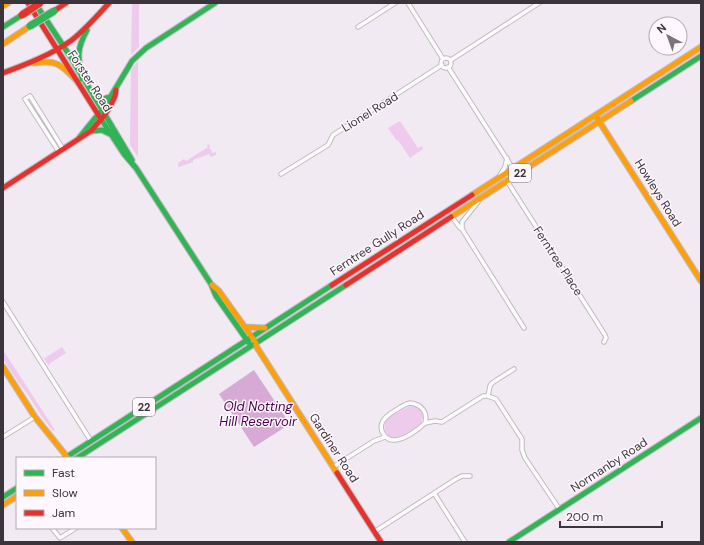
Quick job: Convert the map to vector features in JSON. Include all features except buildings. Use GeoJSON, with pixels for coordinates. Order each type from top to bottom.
{"type":"FeatureCollection","features":[{"type":"Feature","properties":{"kind":"main road"},"geometry":{"type":"LineString","coordinates":[[3,6],[8,3]]}},
{"type":"Feature","properties":{"kind":"main road","name":"Forster Road"},"geometry":{"type":"LineString","coordinates":[[28,3],[60,47]]}},
{"type":"Feature","properties":{"kind":"main road","name":"Forster Road"},"geometry":{"type":"LineString","coordinates":[[36,3],[60,47],[136,168]]}},
{"type":"Feature","properties":{"kind":"main road"},"geometry":{"type":"LineString","coordinates":[[3,27],[40,3]]}},
{"type":"Feature","properties":{"kind":"main road"},"geometry":{"type":"LineString","coordinates":[[3,44],[66,3]]}},
{"type":"Feature","properties":{"kind":"main road"},"geometry":{"type":"LineString","coordinates":[[14,69],[60,47],[77,35],[109,3]]}},
{"type":"Feature","properties":{"kind":"main road"},"geometry":{"type":"LineString","coordinates":[[91,131],[102,115],[110,97],[127,68],[138,55],[146,48],[216,3]]}},
{"type":"Feature","properties":{"kind":"main road"},"geometry":{"type":"LineString","coordinates":[[80,80],[78,56],[79,45],[92,21]]}},
{"type":"Feature","properties":{"kind":"main road","name":"Ferntree Gully Road"},"geometry":{"type":"LineString","coordinates":[[598,119],[701,47]]}},
{"type":"Feature","properties":{"kind":"main road","name":"Ferntree Gully Road"},"geometry":{"type":"LineString","coordinates":[[79,457],[91,450],[121,426],[359,273],[490,184],[515,172],[701,56]]}},
{"type":"Feature","properties":{"kind":"main road"},"geometry":{"type":"LineString","coordinates":[[3,73],[46,61],[61,65],[80,80]]}},
{"type":"Feature","properties":{"kind":"main road","name":"Forster Road"},"geometry":{"type":"LineString","coordinates":[[80,80],[94,97],[111,134],[124,154],[136,168],[211,284],[216,296],[252,342]]}},
{"type":"Feature","properties":{"kind":"main road"},"geometry":{"type":"LineString","coordinates":[[79,138],[112,103],[116,96],[116,88]]}},
{"type":"Feature","properties":{"kind":"main road"},"geometry":{"type":"LineString","coordinates":[[94,97],[103,99],[110,97]]}},
{"type":"Feature","properties":{"kind":"main road","name":"Howleys Road"},"geometry":{"type":"LineString","coordinates":[[598,119],[701,281]]}},
{"type":"Feature","properties":{"kind":"main road"},"geometry":{"type":"LineString","coordinates":[[3,188],[91,131],[100,129],[111,134]]}},
{"type":"Feature","properties":{"kind":"main road","name":"Ferntree Gully Road"},"geometry":{"type":"LineString","coordinates":[[199,375],[236,347],[252,342],[266,328],[452,217],[507,181],[515,172]]}},
{"type":"Feature","properties":{"kind":"main road"},"geometry":{"type":"LineString","coordinates":[[236,347],[241,327],[266,328]]}},
{"type":"Feature","properties":{"kind":"main road","name":"Gardiner Road"},"geometry":{"type":"LineString","coordinates":[[252,342],[381,542]]}},
{"type":"Feature","properties":{"kind":"main road"},"geometry":{"type":"LineString","coordinates":[[3,367],[35,417],[65,457]]}},
{"type":"Feature","properties":{"kind":"main road","name":"Normanby Road"},"geometry":{"type":"LineString","coordinates":[[508,542],[701,418]]}},
{"type":"Feature","properties":{"kind":"main road","name":"Ferntree Gully Road"},"geometry":{"type":"LineString","coordinates":[[68,457],[92,441],[121,426]]}},
{"type":"Feature","properties":{"kind":"main road"},"geometry":{"type":"LineString","coordinates":[[88,457],[91,450]]}},
{"type":"Feature","properties":{"kind":"main road"},"geometry":{"type":"LineString","coordinates":[[3,497],[16,489]]}},
{"type":"Feature","properties":{"kind":"main road"},"geometry":{"type":"LineString","coordinates":[[3,505],[16,497]]}},
{"type":"Feature","properties":{"kind":"main road"},"geometry":{"type":"LineString","coordinates":[[123,529],[130,542]]}},
{"type":"Feature","properties":{"kind":"street"},"geometry":{"type":"LineString","coordinates":[[358,27],[395,3]]}},
{"type":"Feature","properties":{"kind":"street"},"geometry":{"type":"LineString","coordinates":[[408,3],[443,59],[441,62],[442,65],[448,67],[515,172]]}},
{"type":"Feature","properties":{"kind":"street"},"geometry":{"type":"LineString","coordinates":[[448,67],[451,65],[451,60],[539,3]]}},
{"type":"Feature","properties":{"kind":"street"},"geometry":{"type":"LineString","coordinates":[[443,59],[448,58],[451,60]]}},
{"type":"Feature","properties":{"kind":"street","name":"Lionel Road"},"geometry":{"type":"LineString","coordinates":[[281,174],[328,145],[333,135],[442,65]]}},
{"type":"Feature","properties":{"kind":"street"},"geometry":{"type":"LineString","coordinates":[[30,96],[61,151],[41,123],[25,99],[30,96]]}},
{"type":"Feature","properties":{"kind":"street"},"geometry":{"type":"LineString","coordinates":[[41,123],[45,121]]}},
{"type":"Feature","properties":{"kind":"street"},"geometry":{"type":"LineString","coordinates":[[490,184],[501,174],[505,167],[507,158]]}},
{"type":"Feature","properties":{"kind":"street","name":"Ferntree Place"},"geometry":{"type":"LineString","coordinates":[[507,181],[605,335],[606,338],[604,342]]}},
{"type":"Feature","properties":{"kind":"street"},"geometry":{"type":"LineString","coordinates":[[462,229],[462,222],[482,197]]}},
{"type":"Feature","properties":{"kind":"street"},"geometry":{"type":"LineString","coordinates":[[452,217],[462,229],[524,328]]}},
{"type":"Feature","properties":{"kind":"street"},"geometry":{"type":"LineString","coordinates":[[3,302],[92,441]]}},
{"type":"Feature","properties":{"kind":"street"},"geometry":{"type":"LineString","coordinates":[[488,396],[492,383],[514,369]]}},
{"type":"Feature","properties":{"kind":"street"},"geometry":{"type":"LineString","coordinates":[[435,421],[426,416],[418,405],[410,403],[406,404],[385,419],[382,423],[382,432],[385,437],[392,440],[402,439],[425,423],[445,421],[483,396],[496,399],[522,439],[522,450],[525,458],[560,510]]}},
{"type":"Feature","properties":{"kind":"street"},"geometry":{"type":"LineString","coordinates":[[425,423],[426,416]]}},
{"type":"Feature","properties":{"kind":"street"},"geometry":{"type":"LineString","coordinates":[[3,437],[35,417]]}},
{"type":"Feature","properties":{"kind":"street"},"geometry":{"type":"LineString","coordinates":[[374,441],[382,432]]}},
{"type":"Feature","properties":{"kind":"street"},"geometry":{"type":"LineString","coordinates":[[333,467],[374,441],[385,437]]}},
{"type":"Feature","properties":{"kind":"street"},"geometry":{"type":"LineString","coordinates":[[374,532],[459,478],[470,476]]}},
{"type":"Feature","properties":{"kind":"street"},"geometry":{"type":"LineString","coordinates":[[434,493],[465,542]]}},
{"type":"Feature","properties":{"kind":"street"},"geometry":{"type":"LineString","coordinates":[[53,529],[60,538],[74,529]]}},
{"type":"Feature","properties":{"kind":"shaded area"},"geometry":{"type":"Polygon","coordinates":[[[132,3],[139,3],[139,47],[131,55],[132,3]]]}},
{"type":"Feature","properties":{"kind":"shaded area"},"geometry":{"type":"Polygon","coordinates":[[[138,61],[138,157],[130,145],[131,70],[138,61]]]}},
{"type":"Feature","properties":{"kind":"shaded area"},"geometry":{"type":"Polygon","coordinates":[[[400,121],[418,148],[422,146],[423,149],[410,158],[388,128],[400,121]]]}},
{"type":"Feature","properties":{"kind":"shaded area"},"geometry":{"type":"Polygon","coordinates":[[[208,144],[211,146],[209,147],[213,153],[216,152],[216,155],[211,157],[209,154],[193,160],[193,162],[179,167],[178,166],[178,163],[184,159],[186,161],[208,147],[208,144]]]}},
{"type":"Feature","properties":{"kind":"shaded area"},"geometry":{"type":"Polygon","coordinates":[[[62,347],[66,353],[49,364],[49,366],[43,357],[45,358],[62,347]]]}},
{"type":"Feature","properties":{"kind":"shaded area"},"geometry":{"type":"Polygon","coordinates":[[[3,350],[55,430],[53,431],[42,417],[3,359],[3,350]]]}},
{"type":"Feature","properties":{"kind":"shaded area"},"geometry":{"type":"Polygon","coordinates":[[[412,406],[418,408],[422,412],[423,417],[421,423],[400,437],[390,437],[385,429],[385,423],[387,420],[412,406]]]}},
{"type":"Feature","properties":{"kind":"water","name":"Old Notting Hill Reservoir"},"geometry":{"type":"Polygon","coordinates":[[[254,370],[290,424],[254,447],[219,394],[254,370]]]}},
{"type":"Feature","properties":{"kind":"traffic: fast"},"geometry":{"type":"LineString","coordinates":[[35,3],[70,56],[132,160]]}},
{"type":"Feature","properties":{"kind":"traffic: fast"},"geometry":{"type":"LineString","coordinates":[[79,138],[105,106],[132,61],[146,48],[215,3]]}},
{"type":"Feature","properties":{"kind":"traffic: fast"},"geometry":{"type":"LineString","coordinates":[[30,26],[54,11]]}},
{"type":"Feature","properties":{"kind":"traffic: fast"},"geometry":{"type":"LineString","coordinates":[[3,27],[22,15]]}},
{"type":"Feature","properties":{"kind":"traffic: fast"},"geometry":{"type":"LineString","coordinates":[[82,79],[79,54],[81,43],[87,30]]}},
{"type":"Feature","properties":{"kind":"traffic: fast"},"geometry":{"type":"LineString","coordinates":[[631,101],[701,56]]}},
{"type":"Feature","properties":{"kind":"traffic: fast"},"geometry":{"type":"LineString","coordinates":[[94,97],[103,99],[110,97]]}},
{"type":"Feature","properties":{"kind":"traffic: fast"},"geometry":{"type":"LineString","coordinates":[[99,116],[124,154],[136,168],[211,284],[216,296],[249,343]]}},
{"type":"Feature","properties":{"kind":"traffic: fast"},"geometry":{"type":"LineString","coordinates":[[92,131],[102,130],[110,134]]}},
{"type":"Feature","properties":{"kind":"traffic: fast"},"geometry":{"type":"LineString","coordinates":[[67,457],[332,285]]}},
{"type":"Feature","properties":{"kind":"traffic: fast"},"geometry":{"type":"LineString","coordinates":[[79,457],[346,285]]}},
{"type":"Feature","properties":{"kind":"traffic: fast"},"geometry":{"type":"LineString","coordinates":[[509,542],[701,418]]}},
{"type":"Feature","properties":{"kind":"traffic: fast"},"geometry":{"type":"LineString","coordinates":[[3,497],[16,489]]}},
{"type":"Feature","properties":{"kind":"traffic: slow"},"geometry":{"type":"LineString","coordinates":[[3,6],[8,3]]}},
{"type":"Feature","properties":{"kind":"traffic: slow"},"geometry":{"type":"LineString","coordinates":[[3,44],[30,26]]}},
{"type":"Feature","properties":{"kind":"traffic: slow"},"geometry":{"type":"LineString","coordinates":[[472,195],[701,47]]}},
{"type":"Feature","properties":{"kind":"traffic: slow"},"geometry":{"type":"LineString","coordinates":[[34,63],[49,62],[59,65],[78,82]]}},
{"type":"Feature","properties":{"kind":"traffic: slow"},"geometry":{"type":"LineString","coordinates":[[451,217],[631,101]]}},
{"type":"Feature","properties":{"kind":"traffic: slow"},"geometry":{"type":"LineString","coordinates":[[597,118],[701,281]]}},
{"type":"Feature","properties":{"kind":"traffic: slow"},"geometry":{"type":"LineString","coordinates":[[212,285],[219,291],[254,340]]}},
{"type":"Feature","properties":{"kind":"traffic: slow"},"geometry":{"type":"LineString","coordinates":[[245,327],[265,328]]}},
{"type":"Feature","properties":{"kind":"traffic: slow"},"geometry":{"type":"LineString","coordinates":[[256,343],[256,346],[337,473]]}},
{"type":"Feature","properties":{"kind":"traffic: slow"},"geometry":{"type":"LineString","coordinates":[[3,367],[35,417],[67,457]]}},
{"type":"Feature","properties":{"kind":"traffic: slow"},"geometry":{"type":"LineString","coordinates":[[3,505],[16,497]]}},
{"type":"Feature","properties":{"kind":"traffic: slow"},"geometry":{"type":"LineString","coordinates":[[123,529],[132,542]]}},
{"type":"Feature","properties":{"kind":"traffic: jam"},"geometry":{"type":"LineString","coordinates":[[28,3],[99,116]]}},
{"type":"Feature","properties":{"kind":"traffic: jam"},"geometry":{"type":"LineString","coordinates":[[22,15],[40,3]]}},
{"type":"Feature","properties":{"kind":"traffic: jam"},"geometry":{"type":"LineString","coordinates":[[54,11],[66,3]]}},
{"type":"Feature","properties":{"kind":"traffic: jam"},"geometry":{"type":"LineString","coordinates":[[3,73],[39,59],[72,40],[109,3]]}},
{"type":"Feature","properties":{"kind":"traffic: jam"},"geometry":{"type":"LineString","coordinates":[[3,188],[91,131],[110,107],[116,90]]}},
{"type":"Feature","properties":{"kind":"traffic: jam"},"geometry":{"type":"LineString","coordinates":[[332,285],[472,195]]}},
{"type":"Feature","properties":{"kind":"traffic: jam"},"geometry":{"type":"LineString","coordinates":[[346,285],[451,217]]}},
{"type":"Feature","properties":{"kind":"traffic: jam"},"geometry":{"type":"LineString","coordinates":[[337,473],[381,542]]}}]}
